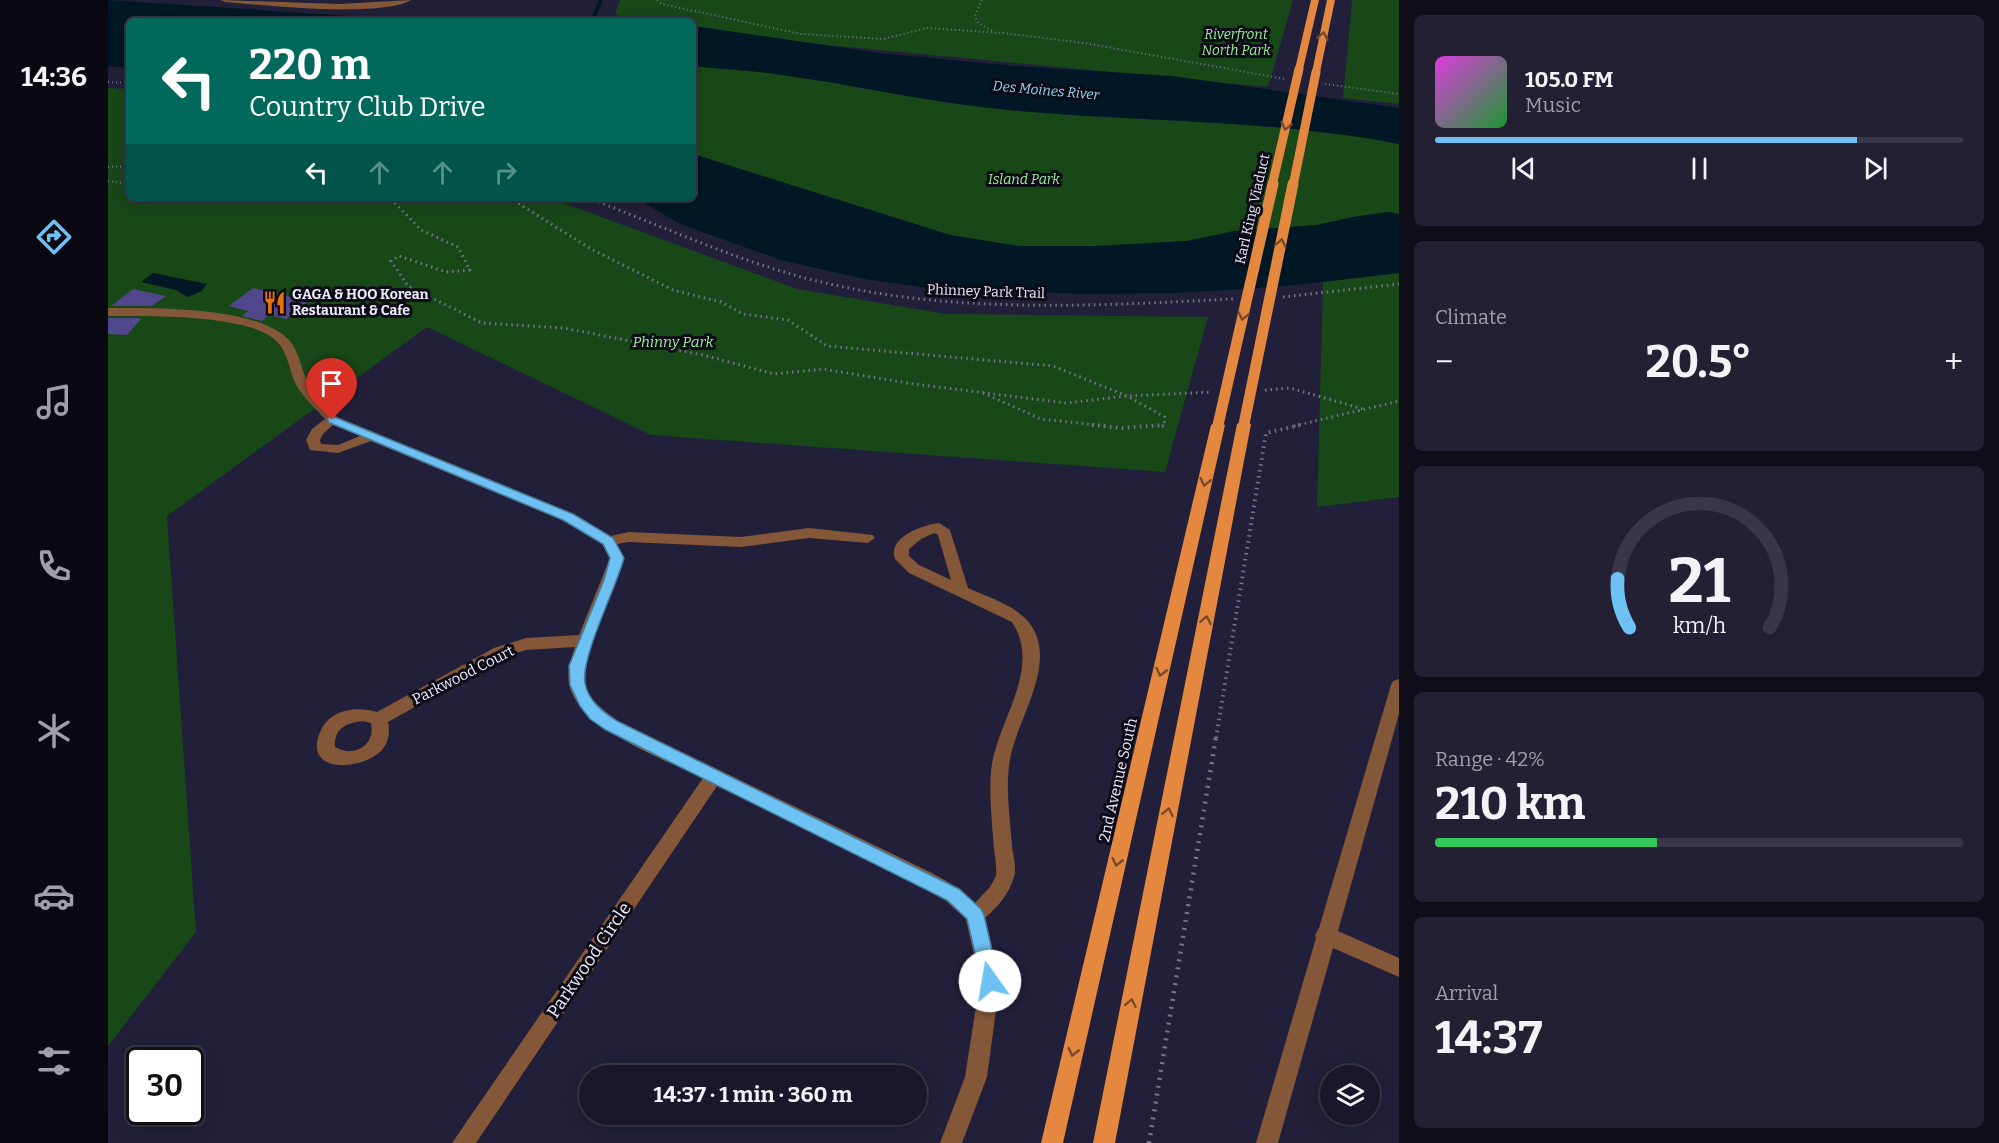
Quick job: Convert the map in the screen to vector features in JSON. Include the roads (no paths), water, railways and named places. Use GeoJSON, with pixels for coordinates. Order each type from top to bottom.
{"type":"FeatureCollection","features":[{"type":"Feature","properties":{"kind":"main road","name":"Karl King Viaduct"},"geometry":{"type":"LineString","coordinates":[[1218,425],[1315,0]]}},
{"type":"Feature","properties":{"kind":"main road"},"geometry":{"type":"LineString","coordinates":[[1104,1143],[1244,424],[1331,0]]}},
{"type":"Feature","properties":{"kind":"main road","name":"2nd Avenue South"},"geometry":{"type":"LineString","coordinates":[[1052,1143],[1218,425]]}},
{"type":"Feature","properties":{"kind":"street"},"geometry":{"type":"LineString","coordinates":[[225,0],[309,6],[354,6],[407,0]]}},
{"type":"Feature","properties":{"kind":"street"},"geometry":{"type":"LineString","coordinates":[[108,312],[178,312],[259,325],[273,332],[286,344],[304,387],[332,420],[568,517],[608,541],[617,558],[611,580],[576,666],[577,685],[585,702],[596,715],[612,726],[925,879],[953,895],[975,915],[990,981],[976,1077],[951,1143]]}},
{"type":"Feature","properties":{"kind":"street"},"geometry":{"type":"LineString","coordinates":[[332,420],[317,432],[313,440],[315,447],[338,450],[351,447],[372,435]]}},
{"type":"Feature","properties":{"kind":"street"},"geometry":{"type":"LineString","coordinates":[[608,541],[629,537],[741,542],[809,532],[868,538]]}},
{"type":"Feature","properties":{"kind":"street"},"geometry":{"type":"LineString","coordinates":[[961,590],[1018,618],[1026,627],[1031,664],[1024,695],[1002,756],[999,792],[1005,875],[993,899],[975,915]]}},
{"type":"Feature","properties":{"kind":"street","name":"Parkwood Court"},"geometry":{"type":"LineString","coordinates":[[380,719],[500,652],[526,644],[585,641]]}},
{"type":"Feature","properties":{"kind":"street"},"geometry":{"type":"LineString","coordinates":[[1268,1143],[1325,935],[1399,685]]}},
{"type":"Feature","properties":{"kind":"street","name":"Parkwood Circle"},"geometry":{"type":"LineString","coordinates":[[463,1143],[714,776]]}},
{"type":"Feature","properties":{"kind":"street"},"geometry":{"type":"LineString","coordinates":[[1325,935],[1399,968]]}},
{"type":"Feature","properties":{"kind":"water"},"geometry":{"type":"Polygon","coordinates":[[[108,0],[363,17],[539,18],[126,18],[126,68],[108,66],[108,0]]]}},
{"type":"Feature","properties":{"kind":"water"},"geometry":{"type":"Polygon","coordinates":[[[594,16],[606,18],[539,18],[594,16]]]}},
{"type":"Feature","properties":{"kind":"water","name":"Des Moines River"},"geometry":{"type":"Polygon","coordinates":[[[696,26],[879,53],[1015,66],[1172,76],[1399,108],[1399,144],[1254,125],[1058,114],[979,107],[755,71],[696,66],[696,26]]]}},
{"type":"Feature","properties":{"kind":"water"},"geometry":{"type":"Polygon","coordinates":[[[696,155],[950,235],[1018,246],[1096,246],[1187,241],[1234,231],[1317,225],[1388,212],[1399,214],[1399,273],[1278,287],[1176,293],[1089,294],[941,290],[864,279],[781,260],[680,224],[641,201],[696,201],[696,155]]]}},
{"type":"Feature","properties":{"kind":"water"},"geometry":{"type":"Polygon","coordinates":[[[153,273],[207,284],[202,291],[187,297],[176,290],[141,282],[153,273]]]}},
{"type":"Feature","properties":{"kind":"waterway"},"geometry":{"type":"LineString","coordinates":[[594,16],[601,0]]}},
{"type":"Feature","properties":{"kind":"place","name":"GAGA & HOO Korean Restaurant & Cafe"},"geometry":{"type":"Point","coordinates":[274,302]}},
{"type":"Feature","properties":{"kind":"park label","name":"Riverfront North Park"},"geometry":{"type":"Point","coordinates":[1236,42]}},
{"type":"Feature","properties":{"kind":"park label","name":"Island Park"},"geometry":{"type":"Point","coordinates":[1024,179]}},
{"type":"Feature","properties":{"kind":"park label","name":"Phinny Park"},"geometry":{"type":"Point","coordinates":[673,342]}}]}
